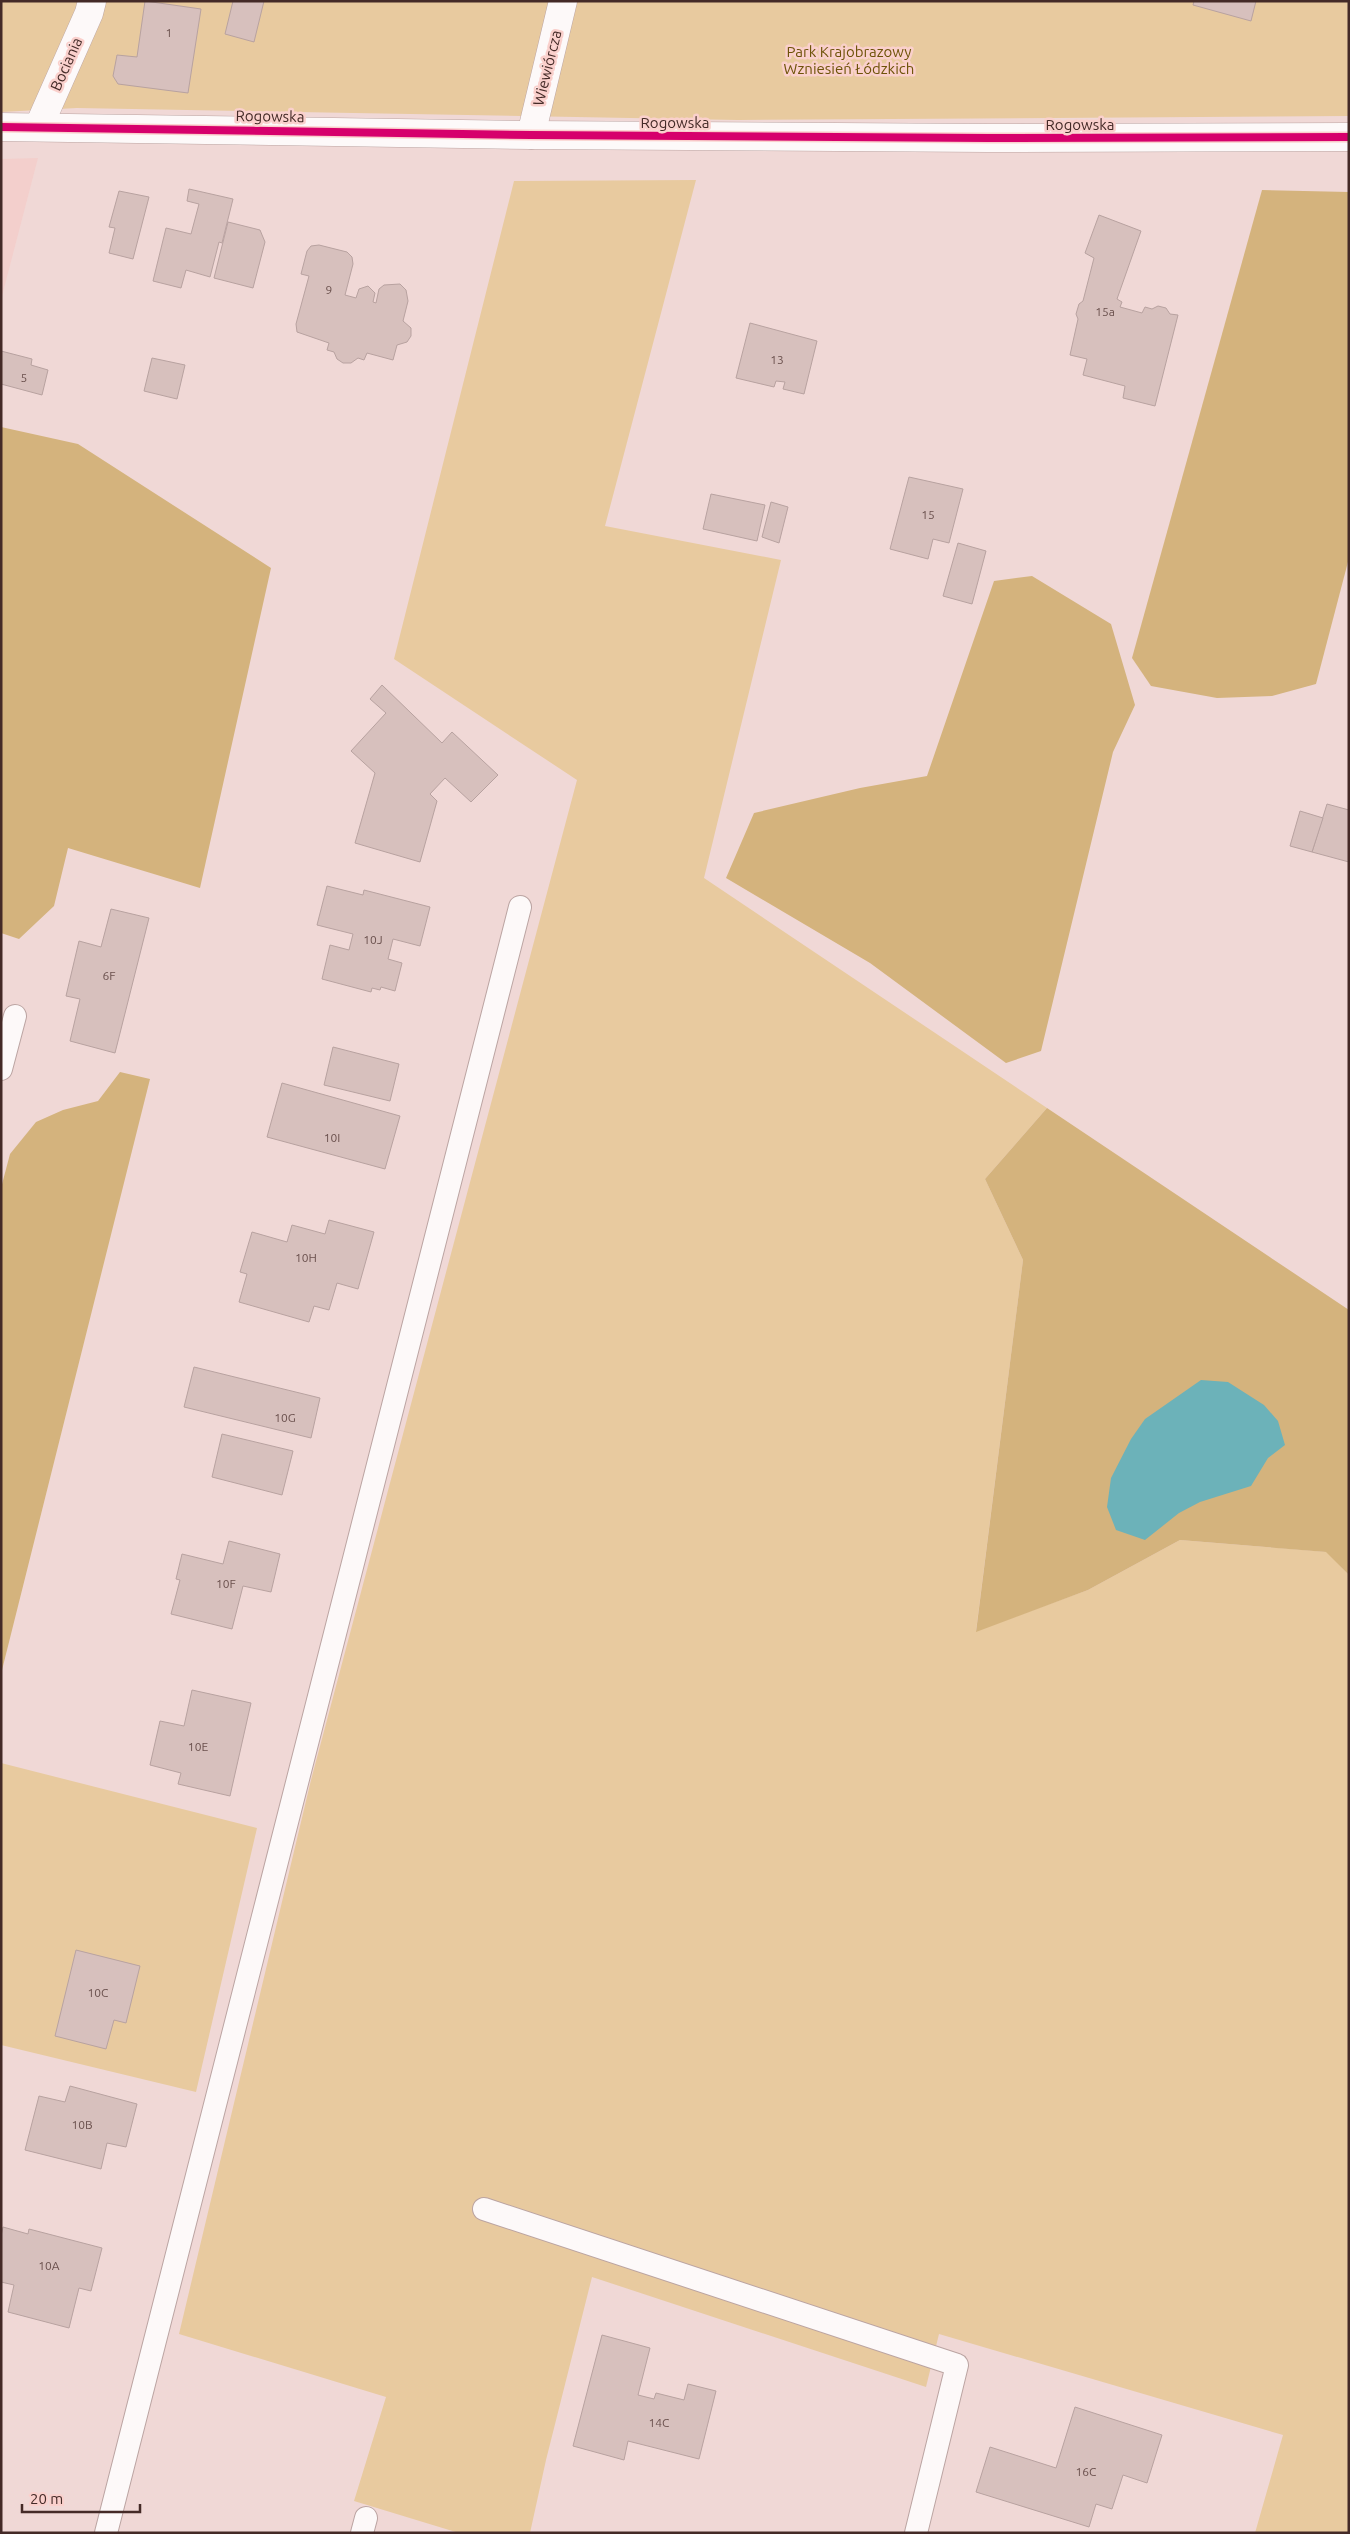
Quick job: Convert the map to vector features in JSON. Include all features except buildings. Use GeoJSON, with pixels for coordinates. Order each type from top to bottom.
{"type":"FeatureCollection","features":[{"type":"Feature","properties":{"kind":"street","name":"Bociania"},"geometry":{"type":"LineString","coordinates":[[39,126],[89,13],[92,1]]}},
{"type":"Feature","properties":{"kind":"street","name":"Wiewiórcza"},"geometry":{"type":"LineString","coordinates":[[531,135],[563,1]]}},
{"type":"Feature","properties":{"kind":"street","name":"Rogowska"},"geometry":{"type":"LineString","coordinates":[[1,127],[39,126],[531,135],[1023,138],[1349,137]]}},
{"type":"Feature","properties":{"kind":"lane"},"geometry":{"type":"LineString","coordinates":[[106,2533],[520,907]]}},
{"type":"Feature","properties":{"kind":"lane"},"geometry":{"type":"LineString","coordinates":[[1,1068],[15,1016]]}},
{"type":"Feature","properties":{"kind":"lane"},"geometry":{"type":"LineString","coordinates":[[484,2209],[958,2365],[916,2533]]}},
{"type":"Feature","properties":{"kind":"shaded area"},"geometry":{"type":"Polygon","coordinates":[[[38,158],[1,300],[1,159],[38,158]]]}},
{"type":"Feature","properties":{"kind":"shaded area"},"geometry":{"type":"Polygon","coordinates":[[[1262,190],[1349,192],[1349,558],[1316,684],[1272,696],[1217,698],[1151,686],[1132,658],[1262,190]]]}},
{"type":"Feature","properties":{"kind":"shaded area"},"geometry":{"type":"Polygon","coordinates":[[[1,427],[78,444],[271,568],[200,888],[68,848],[54,906],[19,939],[1,933],[1,427]]]}},
{"type":"Feature","properties":{"kind":"shaded area"},"geometry":{"type":"Polygon","coordinates":[[[1032,576],[1111,624],[1135,705],[1113,752],[1041,1051],[1006,1063],[870,963],[726,878],[754,813],[860,788],[927,776],[994,581],[1032,576]]]}},
{"type":"Feature","properties":{"kind":"shaded area"},"geometry":{"type":"Polygon","coordinates":[[[120,1072],[150,1079],[1,1674],[1,1188],[10,1154],[36,1122],[63,1110],[98,1101],[120,1072]]]}},
{"type":"Feature","properties":{"kind":"shaded area"},"geometry":{"type":"Polygon","coordinates":[[[1047,1108],[1349,1310],[1349,1575],[1326,1552],[1180,1540],[1088,1590],[976,1632],[1023,1260],[985,1179],[1047,1108]]]}},
{"type":"Feature","properties":{"kind":"green space","name":"Park Krajobrazowy Wzniesień Łódzkich"},"geometry":{"type":"Polygon","coordinates":[[[1,1],[1349,1],[1349,116],[738,120],[77,108],[1,112],[1,1]]]}},
{"type":"Feature","properties":{"kind":"green space"},"geometry":{"type":"Polygon","coordinates":[[[696,180],[605,526],[781,560],[704,878],[1047,1108],[985,1179],[1023,1260],[976,1631],[1088,1590],[1180,1540],[1327,1552],[1349,1575],[1349,2533],[1255,2533],[1283,2435],[939,2334],[926,2387],[592,2277],[546,2460],[530,2533],[459,2533],[354,2501],[386,2397],[179,2334],[311,1780],[577,780],[394,659],[514,181],[696,180]]]}},
{"type":"Feature","properties":{"kind":"green space"},"geometry":{"type":"Polygon","coordinates":[[[1,1763],[257,1828],[196,2092],[1,2045],[1,1763]]]}},
{"type":"Feature","properties":{"kind":"water"},"geometry":{"type":"Polygon","coordinates":[[[1201,1380],[1228,1382],[1264,1405],[1278,1421],[1285,1445],[1268,1458],[1251,1486],[1200,1502],[1179,1513],[1145,1540],[1116,1530],[1107,1507],[1111,1478],[1131,1439],[1145,1419],[1201,1380]]]}},
{"type":"Feature","properties":{"kind":"cycle path"},"geometry":{"type":"LineString","coordinates":[[1,127],[531,135],[987,138],[1349,137]]}}]}
